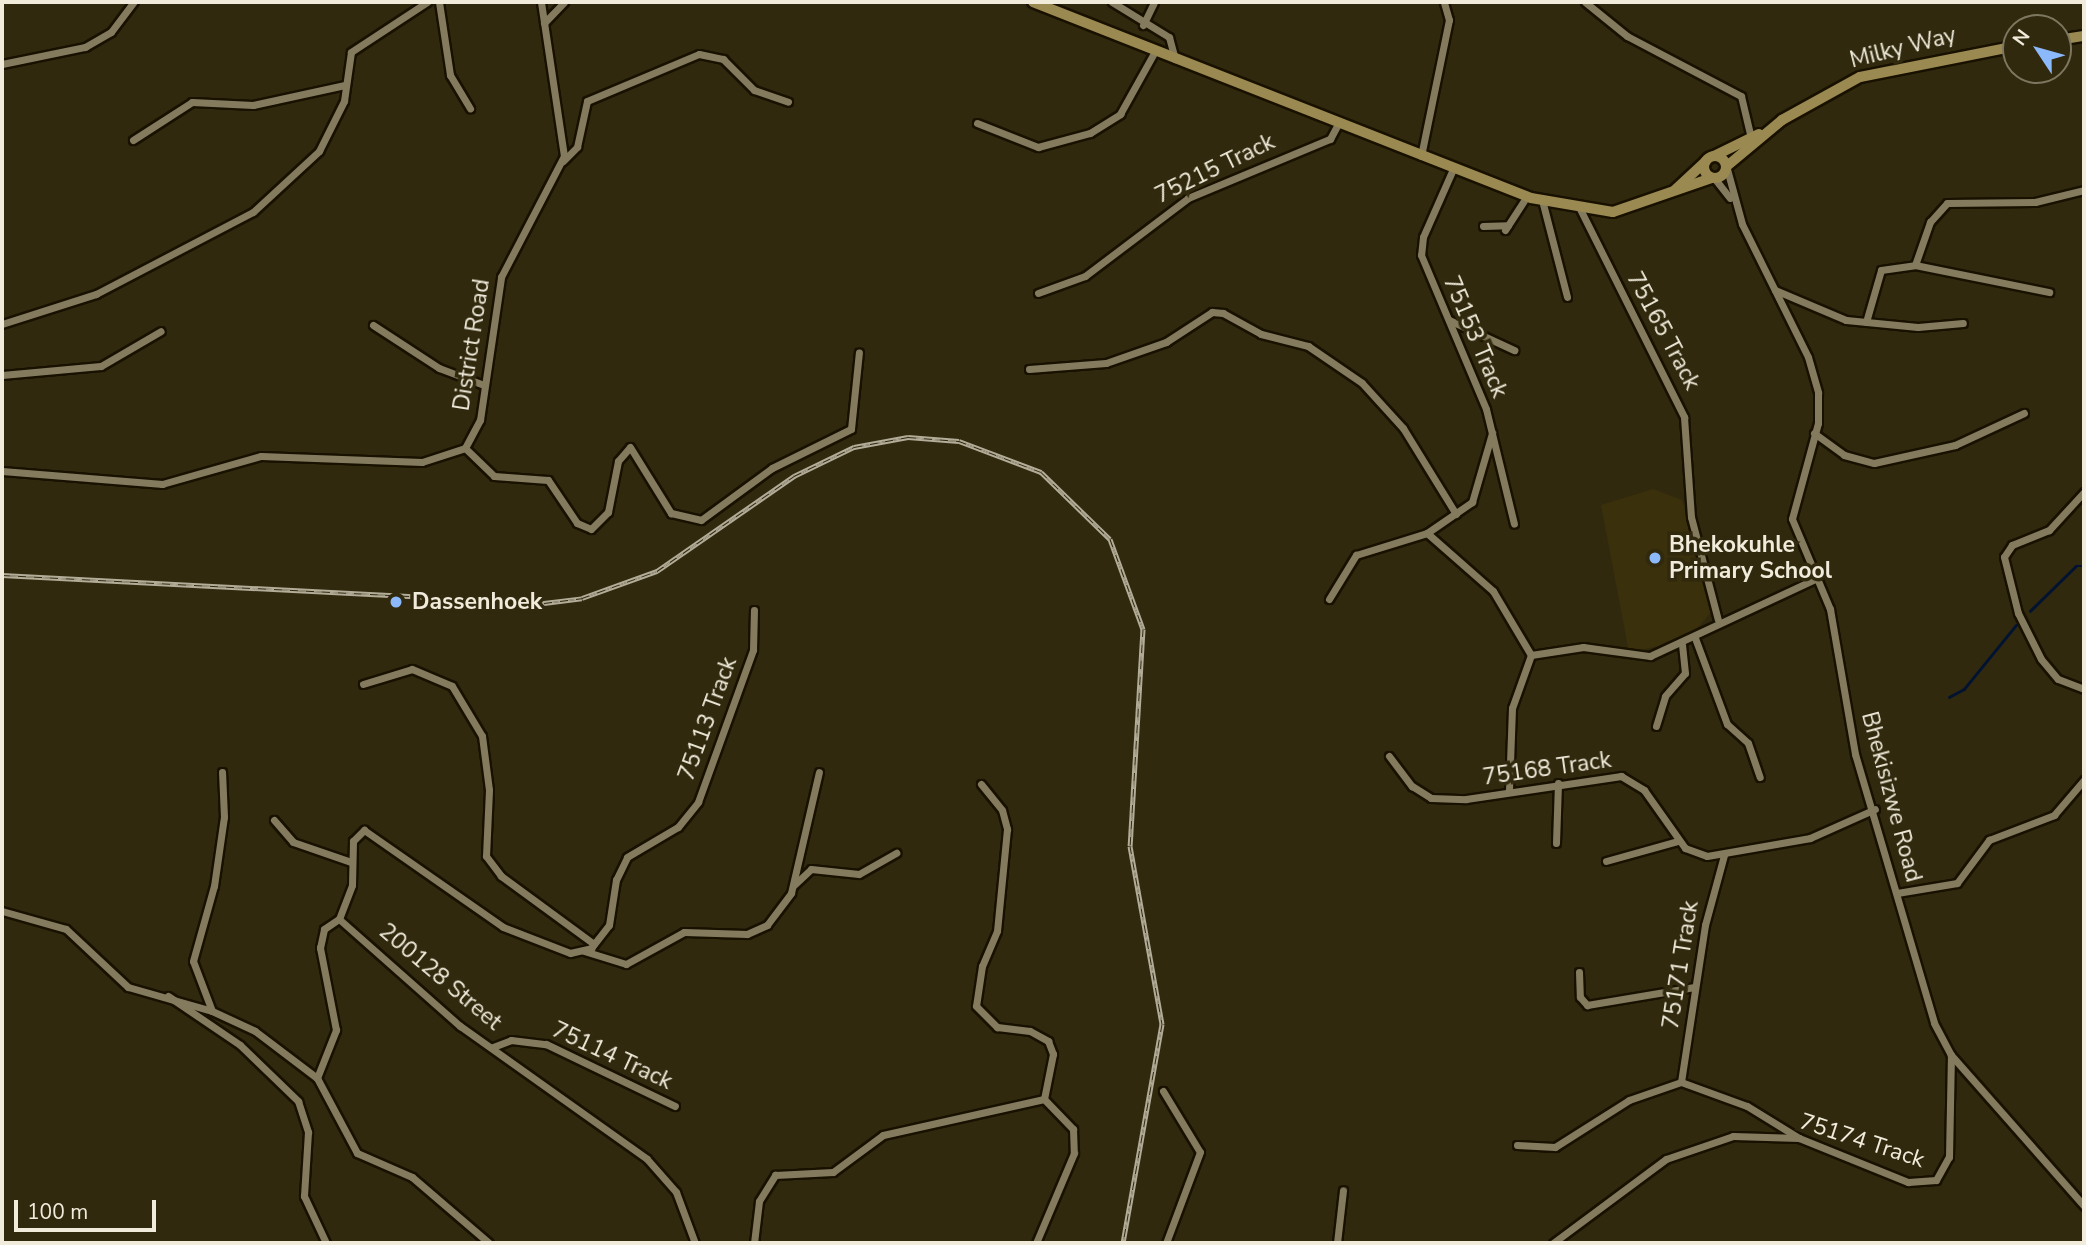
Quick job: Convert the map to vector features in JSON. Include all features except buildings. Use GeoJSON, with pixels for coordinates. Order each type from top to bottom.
{"type":"FeatureCollection","features":[{"type":"Feature","properties":{"kind":"street"},"geometry":{"type":"LineString","coordinates":[[2,64],[85,47],[111,32],[134,2]]}},
{"type":"Feature","properties":{"kind":"street"},"geometry":{"type":"LineString","coordinates":[[2,324],[96,295],[253,212],[319,151],[345,85],[351,52],[427,2]]}},
{"type":"Feature","properties":{"kind":"street"},"geometry":{"type":"LineString","coordinates":[[439,2],[450,75],[470,108]]}},
{"type":"Feature","properties":{"kind":"street","name":"District Road"},"geometry":{"type":"LineString","coordinates":[[465,448],[477,430],[500,277],[562,161],[564,131],[541,2]]}},
{"type":"Feature","properties":{"kind":"street"},"geometry":{"type":"LineString","coordinates":[[544,23],[564,2]]}},
{"type":"Feature","properties":{"kind":"street","name":"Milky Way"},"geometry":{"type":"LineString","coordinates":[[1033,2],[1421,157],[1527,196],[1580,209],[1614,212],[1714,178],[1772,129]]}},
{"type":"Feature","properties":{"kind":"street"},"geometry":{"type":"LineString","coordinates":[[1112,2],[1143,25],[1169,37],[1175,59]]}},
{"type":"Feature","properties":{"kind":"street"},"geometry":{"type":"LineString","coordinates":[[1143,25],[1154,2]]}},
{"type":"Feature","properties":{"kind":"street"},"geometry":{"type":"LineString","coordinates":[[1421,157],[1449,20],[1444,2]]}},
{"type":"Feature","properties":{"kind":"street"},"geometry":{"type":"LineString","coordinates":[[1585,2],[1627,36],[1741,96],[1751,138]]}},
{"type":"Feature","properties":{"kind":"street","name":"Milky Way"},"geometry":{"type":"LineString","coordinates":[[1671,194],[1709,158],[1772,129],[1860,77],[2002,49]]}},
{"type":"Feature","properties":{"kind":"street"},"geometry":{"type":"LineString","coordinates":[[976,123],[1038,147],[1090,133],[1119,114],[1155,51]]}},
{"type":"Feature","properties":{"kind":"street"},"geometry":{"type":"LineString","coordinates":[[562,161],[581,138],[587,101],[694,55],[723,59],[754,90],[788,102]]}},
{"type":"Feature","properties":{"kind":"street"},"geometry":{"type":"LineString","coordinates":[[134,140],[192,102],[253,105],[345,85]]}},
{"type":"Feature","properties":{"kind":"street","name":"75215 Track"},"geometry":{"type":"LineString","coordinates":[[1038,293],[1085,276],[1188,198],[1330,139],[1339,124]]}},
{"type":"Feature","properties":{"kind":"street"},"geometry":{"type":"LineString","coordinates":[[1709,158],[1727,168]]}},
{"type":"Feature","properties":{"kind":"street"},"geometry":{"type":"LineString","coordinates":[[1709,158],[1714,178]]}},
{"type":"Feature","properties":{"kind":"street","name":"Bhekisizwe Road"},"geometry":{"type":"LineString","coordinates":[[1727,168],[1733,202]]}},
{"type":"Feature","properties":{"kind":"street","name":"75153 Track"},"geometry":{"type":"LineString","coordinates":[[1453,169],[1420,247],[1492,429],[1514,524]]}},
{"type":"Feature","properties":{"kind":"street","name":"Bhekisizwe Road"},"geometry":{"type":"LineString","coordinates":[[1714,178],[1733,202],[1812,370],[1818,393],[1814,433],[1792,519],[1829,609],[1855,754],[1875,809],[1934,1023],[1951,1055],[2084,1206]]}},
{"type":"Feature","properties":{"kind":"street"},"geometry":{"type":"LineString","coordinates":[[1915,265],[1930,222],[1947,202],[2020,204],[2084,190]]}},
{"type":"Feature","properties":{"kind":"street"},"geometry":{"type":"LineString","coordinates":[[1483,226],[1506,227],[1527,196]]}},
{"type":"Feature","properties":{"kind":"street"},"geometry":{"type":"LineString","coordinates":[[1542,200],[1567,297]]}},
{"type":"Feature","properties":{"kind":"street","name":"75165 Track"},"geometry":{"type":"LineString","coordinates":[[1580,209],[1684,417],[1691,517],[1718,620]]}},
{"type":"Feature","properties":{"kind":"street"},"geometry":{"type":"LineString","coordinates":[[1866,321],[1881,270],[1915,265],[2049,292]]}},
{"type":"Feature","properties":{"kind":"street"},"geometry":{"type":"LineString","coordinates":[[1775,289],[1828,317],[1866,321],[1963,323]]}},
{"type":"Feature","properties":{"kind":"street"},"geometry":{"type":"LineString","coordinates":[[1029,369],[1106,363],[1166,342],[1212,312],[1300,343],[1375,395],[1455,514]]}},
{"type":"Feature","properties":{"kind":"street"},"geometry":{"type":"LineString","coordinates":[[1448,320],[1514,350]]}},
{"type":"Feature","properties":{"kind":"street"},"geometry":{"type":"LineString","coordinates":[[373,325],[439,369],[484,385]]}},
{"type":"Feature","properties":{"kind":"street"},"geometry":{"type":"LineString","coordinates":[[2,375],[101,366],[160,331]]}},
{"type":"Feature","properties":{"kind":"street"},"geometry":{"type":"LineString","coordinates":[[2,471],[162,484],[261,456],[422,462],[465,448],[494,475],[548,480],[576,523],[592,529],[608,512],[625,448],[645,464],[671,513],[693,520],[708,516],[772,468],[839,437],[856,416],[859,352]]}},
{"type":"Feature","properties":{"kind":"street"},"geometry":{"type":"LineString","coordinates":[[1814,433],[1844,455],[1874,463],[1955,445],[2024,413]]}},
{"type":"Feature","properties":{"kind":"street"},"geometry":{"type":"LineString","coordinates":[[1329,599],[1346,562],[1427,533],[1455,514],[1481,486],[1492,429]]}},
{"type":"Feature","properties":{"kind":"street"},"geometry":{"type":"LineString","coordinates":[[2084,492],[2049,530],[2012,545],[2004,557],[2035,646],[2058,679],[2084,689]]}},
{"type":"Feature","properties":{"kind":"street"},"geometry":{"type":"LineString","coordinates":[[1427,533],[1493,591],[1531,655]]}},
{"type":"Feature","properties":{"kind":"street"},"geometry":{"type":"LineString","coordinates":[[1531,655],[1583,647],[1650,656],[1682,645],[1718,620],[1815,579]]}},
{"type":"Feature","properties":{"kind":"street","name":"75113 Track"},"geometry":{"type":"LineString","coordinates":[[584,951],[594,944],[609,925],[616,880],[627,857],[678,827],[698,802],[751,657],[754,610]]}},
{"type":"Feature","properties":{"kind":"street"},"geometry":{"type":"LineString","coordinates":[[1695,638],[1727,724],[1748,743],[1760,777]]}},
{"type":"Feature","properties":{"kind":"street"},"geometry":{"type":"LineString","coordinates":[[1656,726],[1665,696],[1685,673],[1682,645]]}},
{"type":"Feature","properties":{"kind":"street"},"geometry":{"type":"LineString","coordinates":[[1509,791],[1512,708],[1531,655]]}},
{"type":"Feature","properties":{"kind":"street"},"geometry":{"type":"LineString","coordinates":[[363,684],[412,669],[452,686],[482,736],[489,790],[486,856],[501,876],[594,944]]}},
{"type":"Feature","properties":{"kind":"street","name":"75168 Track"},"geometry":{"type":"LineString","coordinates":[[1389,756],[1412,786],[1432,798],[1509,791],[1608,776],[1633,782],[1678,841],[1698,855],[1724,855],[1810,838],[1875,809]]}},
{"type":"Feature","properties":{"kind":"street"},"geometry":{"type":"LineString","coordinates":[[212,1011],[193,956],[214,886],[224,817],[222,772]]}},
{"type":"Feature","properties":{"kind":"street"},"geometry":{"type":"LineString","coordinates":[[317,1078],[336,1030],[320,948],[324,929],[339,919],[352,885],[351,862],[360,831],[503,928],[570,953],[584,951],[626,964],[684,932],[758,932],[782,908],[793,886],[818,772]]}},
{"type":"Feature","properties":{"kind":"street"},"geometry":{"type":"LineString","coordinates":[[1897,893],[1957,883],[1989,840],[2054,815],[2084,780]]}},
{"type":"Feature","properties":{"kind":"street"},"geometry":{"type":"LineString","coordinates":[[1556,843],[1558,783]]}},
{"type":"Feature","properties":{"kind":"street"},"geometry":{"type":"LineString","coordinates":[[981,784],[1003,810],[1007,829],[997,931],[982,966],[976,1006],[997,1027],[1030,1031],[1048,1041],[1053,1054],[1044,1099]]}},
{"type":"Feature","properties":{"kind":"street"},"geometry":{"type":"LineString","coordinates":[[274,820],[293,842],[351,862]]}},
{"type":"Feature","properties":{"kind":"street"},"geometry":{"type":"LineString","coordinates":[[1606,862],[1678,841]]}},
{"type":"Feature","properties":{"kind":"street"},"geometry":{"type":"LineString","coordinates":[[793,886],[811,869],[859,874],[896,853]]}},
{"type":"Feature","properties":{"kind":"street","name":"75171 Track"},"geometry":{"type":"LineString","coordinates":[[1681,1082],[1694,988],[1724,855]]}},
{"type":"Feature","properties":{"kind":"street"},"geometry":{"type":"LineString","coordinates":[[2,911],[66,929],[119,981],[212,1011],[255,1031],[317,1078],[357,1153],[412,1177],[489,1243]]}},
{"type":"Feature","properties":{"kind":"street","name":"200128 Street"},"geometry":{"type":"LineString","coordinates":[[339,919],[493,1047],[647,1159],[676,1192],[695,1243]]}},
{"type":"Feature","properties":{"kind":"street"},"geometry":{"type":"LineString","coordinates":[[1579,972],[1580,996],[1587,1005],[1694,988]]}},
{"type":"Feature","properties":{"kind":"street"},"geometry":{"type":"LineString","coordinates":[[168,996],[288,1088],[308,1132],[309,1216],[326,1243]]}},
{"type":"Feature","properties":{"kind":"street","name":"75114 Track"},"geometry":{"type":"LineString","coordinates":[[493,1047],[533,1041],[675,1106]]}},
{"type":"Feature","properties":{"kind":"street","name":"75174 Track"},"geometry":{"type":"LineString","coordinates":[[1553,1243],[1683,1149],[1733,1136],[1799,1138],[1908,1182],[1936,1180],[1949,1157],[1951,1055]]}},
{"type":"Feature","properties":{"kind":"street"},"geometry":{"type":"LineString","coordinates":[[1517,1145],[1555,1147],[1629,1100],[1681,1082],[1731,1098],[1799,1138]]}},
{"type":"Feature","properties":{"kind":"street"},"geometry":{"type":"LineString","coordinates":[[1163,1091],[1200,1152],[1166,1243]]}},
{"type":"Feature","properties":{"kind":"street"},"geometry":{"type":"LineString","coordinates":[[754,1243],[759,1201],[775,1175],[833,1172],[883,1135],[1044,1099]]}},
{"type":"Feature","properties":{"kind":"street"},"geometry":{"type":"LineString","coordinates":[[1036,1243],[1074,1153],[1073,1129],[1044,1099]]}},
{"type":"Feature","properties":{"kind":"street"},"geometry":{"type":"LineString","coordinates":[[1338,1243],[1343,1190]]}},
{"type":"Feature","properties":{"kind":"shaded area","name":"Bhekokuhle Primary School"},"geometry":{"type":"Polygon","coordinates":[[[1653,489],[1682,500],[1713,610],[1686,641],[1629,652],[1601,505],[1653,489]]]}},
{"type":"Feature","properties":{"kind":"waterway"},"geometry":{"type":"LineString","coordinates":[[2030,611],[2076,566],[2084,566]]}},
{"type":"Feature","properties":{"kind":"waterway"},"geometry":{"type":"LineString","coordinates":[[1949,697],[1964,689],[2016,625]]}},
{"type":"Feature","properties":{"kind":"railway"},"geometry":{"type":"LineString","coordinates":[[2,575],[544,603],[582,598],[657,571],[794,476],[854,447],[908,437],[959,441],[1041,472],[1110,539],[1143,629],[1130,846],[1162,1024],[1123,1243]]}},
{"type":"Feature","properties":{"kind":"place","name":"Bhekokuhle Primary School"},"geometry":{"type":"Point","coordinates":[1655,558]}},
{"type":"Feature","properties":{"kind":"place","name":"Dassenhoek"},"geometry":{"type":"Point","coordinates":[396,602]}}]}
